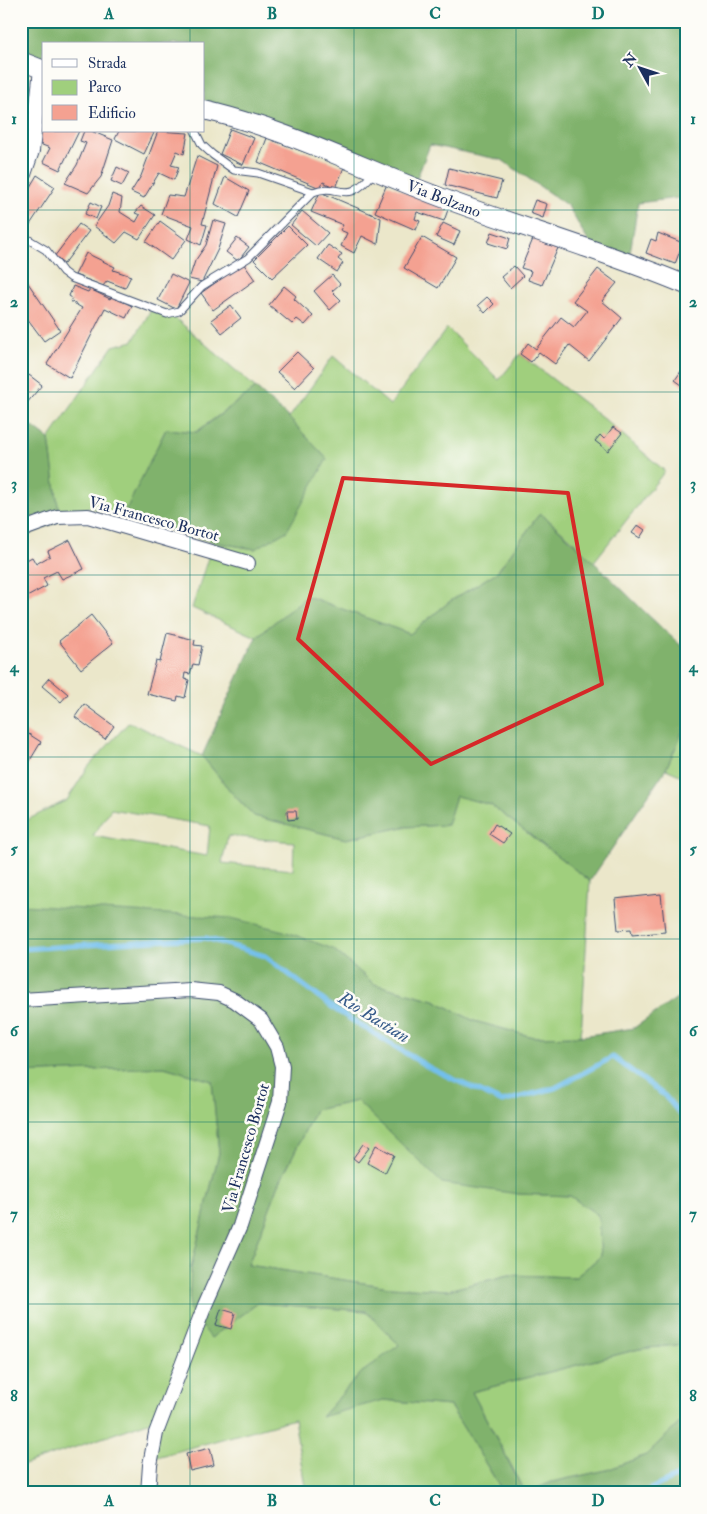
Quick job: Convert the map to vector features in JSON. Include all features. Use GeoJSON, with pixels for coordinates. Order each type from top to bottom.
{"type":"FeatureCollection","features":[{"type":"Feature","properties":{"kind":"street"},"geometry":{"type":"LineString","coordinates":[[21,61],[42,69]]}},
{"type":"Feature","properties":{"kind":"street"},"geometry":{"type":"LineString","coordinates":[[21,183],[32,151],[42,76]]}},
{"type":"Feature","properties":{"kind":"street","name":"Via Bolzano"},"geometry":{"type":"LineString","coordinates":[[205,110],[233,116],[290,136],[432,194],[686,285]]}},
{"type":"Feature","properties":{"kind":"street","name":"Via Francesco Bortot"},"geometry":{"type":"LineString","coordinates":[[21,530],[56,517],[88,516],[248,563]]}},
{"type":"Feature","properties":{"kind":"street","name":"Via Francesco Bortot"},"geometry":{"type":"LineString","coordinates":[[21,1000],[190,990],[219,993],[234,1000],[261,1020],[277,1047],[282,1066],[280,1102],[240,1226],[205,1305],[156,1433],[150,1465],[148,1493]]}},
{"type":"Feature","properties":{"kind":"lane"},"geometry":{"type":"LineString","coordinates":[[195,132],[202,145],[234,170],[258,173],[313,192],[324,190],[353,192],[375,171]]}},
{"type":"Feature","properties":{"kind":"lane"},"geometry":{"type":"LineString","coordinates":[[21,235],[46,250],[64,272],[72,278],[154,309],[173,314],[179,311],[202,286],[248,258],[313,192]]}},
{"type":"Feature","properties":{"kind":"highlighted area"},"geometry":{"type":"Polygon","coordinates":[[[343,478],[568,493],[602,684],[431,764],[298,639],[343,478]]]}},
{"type":"Feature","properties":{"kind":"green space"},"geometry":{"type":"Polygon","coordinates":[[[21,21],[686,21],[686,197],[638,203],[628,266],[596,255],[568,206],[502,160],[430,145],[415,183],[205,104],[205,42],[42,42],[42,61],[21,54],[21,21]]]}},
{"type":"Feature","properties":{"kind":"green space"},"geometry":{"type":"Polygon","coordinates":[[[151,310],[174,317],[256,388],[196,432],[166,429],[122,518],[89,507],[60,521],[49,439],[113,346],[133,341],[151,310]]]}},
{"type":"Feature","properties":{"kind":"green space"},"geometry":{"type":"Polygon","coordinates":[[[447,328],[499,380],[520,354],[602,417],[665,471],[593,563],[572,540],[540,513],[497,572],[449,602],[410,634],[307,596],[256,637],[192,608],[213,542],[255,549],[327,459],[289,418],[333,356],[390,405],[447,328]]]}},
{"type":"Feature","properties":{"kind":"green space"},"geometry":{"type":"Polygon","coordinates":[[[256,388],[289,418],[327,459],[287,531],[255,549],[213,542],[122,518],[166,429],[197,432],[256,388]]]}},
{"type":"Feature","properties":{"kind":"green space"},"geometry":{"type":"Polygon","coordinates":[[[21,418],[49,439],[60,521],[21,538],[21,418]]]}},
{"type":"Feature","properties":{"kind":"green space"},"geometry":{"type":"Polygon","coordinates":[[[540,513],[686,650],[686,724],[666,769],[590,881],[491,805],[456,796],[447,825],[403,827],[346,839],[254,816],[232,793],[202,756],[256,637],[307,596],[410,634],[449,602],[497,572],[540,513]]]}},
{"type":"Feature","properties":{"kind":"green space"},"geometry":{"type":"Polygon","coordinates":[[[129,722],[202,756],[232,793],[254,816],[346,839],[403,827],[447,825],[456,795],[491,805],[590,881],[581,1036],[533,1037],[474,1021],[434,1000],[374,984],[333,949],[21,905],[21,823],[67,800],[88,767],[129,722]],[[111,809],[93,836],[207,856],[210,826],[111,809]],[[228,836],[222,863],[293,870],[294,842],[228,836]]]}},
{"type":"Feature","properties":{"kind":"green space"},"geometry":{"type":"Polygon","coordinates":[[[686,724],[686,778],[666,769],[686,724]]]}},
{"type":"Feature","properties":{"kind":"green space"},"geometry":{"type":"Polygon","coordinates":[[[21,905],[231,918],[284,931],[333,949],[374,984],[434,1000],[474,1021],[533,1037],[582,1036],[634,1028],[677,998],[686,1002],[686,1344],[639,1349],[472,1392],[525,1493],[502,1493],[502,1490],[450,1406],[383,1400],[321,1417],[361,1373],[399,1345],[366,1311],[258,1303],[211,1338],[189,1309],[191,1268],[219,1153],[212,1081],[164,1067],[21,1073],[21,905]],[[357,1101],[315,1110],[279,1184],[248,1265],[389,1287],[448,1290],[509,1275],[576,1277],[601,1256],[598,1215],[570,1196],[518,1194],[442,1183],[357,1101]]]}},
{"type":"Feature","properties":{"kind":"green space"},"geometry":{"type":"Polygon","coordinates":[[[164,1067],[212,1081],[219,1153],[191,1268],[211,1338],[258,1303],[366,1311],[400,1346],[361,1373],[322,1416],[383,1400],[450,1406],[502,1490],[502,1493],[306,1493],[294,1419],[157,1457],[151,1421],[21,1466],[21,1073],[164,1067]]]}},
{"type":"Feature","properties":{"kind":"green space"},"geometry":{"type":"Polygon","coordinates":[[[357,1101],[396,1137],[518,1194],[570,1196],[598,1215],[601,1256],[576,1277],[509,1275],[448,1290],[389,1287],[248,1265],[279,1184],[315,1110],[357,1101]]]}},
{"type":"Feature","properties":{"kind":"green space"},"geometry":{"type":"Polygon","coordinates":[[[686,1344],[686,1417],[646,1455],[607,1470],[552,1482],[526,1493],[472,1392],[639,1349],[686,1344]]]}},
{"type":"Feature","properties":{"kind":"green space"},"geometry":{"type":"Polygon","coordinates":[[[686,1417],[686,1493],[526,1493],[552,1482],[607,1470],[646,1455],[686,1417]]]}},
{"type":"Feature","properties":{"kind":"building"},"geometry":{"type":"Polygon","coordinates":[[[230,129],[254,138],[243,165],[220,154],[230,129]]]}},
{"type":"Feature","properties":{"kind":"building"},"geometry":{"type":"Polygon","coordinates":[[[42,132],[79,132],[60,170],[43,162],[50,148],[37,143],[42,132]]]}},
{"type":"Feature","properties":{"kind":"building"},"geometry":{"type":"Polygon","coordinates":[[[84,132],[93,132],[113,140],[101,177],[88,193],[65,183],[77,165],[86,143],[80,141],[84,132]]]}},
{"type":"Feature","properties":{"kind":"building"},"geometry":{"type":"Polygon","coordinates":[[[118,132],[154,133],[144,154],[115,139],[118,132]]]}},
{"type":"Feature","properties":{"kind":"building"},"geometry":{"type":"Polygon","coordinates":[[[158,132],[188,133],[184,154],[177,151],[171,165],[179,167],[174,180],[159,173],[144,198],[131,192],[141,176],[158,132]]]}},
{"type":"Feature","properties":{"kind":"building"},"geometry":{"type":"Polygon","coordinates":[[[267,138],[344,167],[336,188],[323,182],[320,188],[258,162],[267,138]]]}},
{"type":"Feature","properties":{"kind":"building"},"geometry":{"type":"Polygon","coordinates":[[[197,156],[217,166],[202,224],[207,225],[201,245],[188,239],[193,226],[161,214],[168,195],[184,197],[197,156]]]}},
{"type":"Feature","properties":{"kind":"building"},"geometry":{"type":"Polygon","coordinates":[[[117,167],[129,173],[122,186],[111,181],[117,167]]]}},
{"type":"Feature","properties":{"kind":"building"},"geometry":{"type":"Polygon","coordinates":[[[449,168],[502,181],[497,198],[445,185],[449,168]]]}},
{"type":"Feature","properties":{"kind":"building"},"geometry":{"type":"Polygon","coordinates":[[[37,175],[55,187],[25,232],[21,229],[21,202],[37,175]]]}},
{"type":"Feature","properties":{"kind":"building"},"geometry":{"type":"Polygon","coordinates":[[[225,177],[249,191],[238,217],[215,204],[225,177]]]}},
{"type":"Feature","properties":{"kind":"building"},"geometry":{"type":"Polygon","coordinates":[[[387,184],[423,200],[425,195],[450,204],[444,221],[417,212],[415,219],[420,221],[416,230],[375,212],[387,184]]]}},
{"type":"Feature","properties":{"kind":"building"},"geometry":{"type":"Polygon","coordinates":[[[320,192],[381,218],[378,244],[362,236],[354,253],[341,246],[347,233],[340,230],[343,225],[311,212],[320,192]]]}},
{"type":"Feature","properties":{"kind":"building"},"geometry":{"type":"Polygon","coordinates":[[[112,194],[122,198],[120,212],[136,222],[140,215],[135,213],[141,206],[155,215],[139,239],[126,232],[116,243],[94,226],[108,206],[112,194]]]}},
{"type":"Feature","properties":{"kind":"building"},"geometry":{"type":"Polygon","coordinates":[[[535,200],[547,204],[543,218],[530,213],[535,200]]]}},
{"type":"Feature","properties":{"kind":"building"},"geometry":{"type":"Polygon","coordinates":[[[91,202],[101,207],[96,219],[85,214],[91,202]]]}},
{"type":"Feature","properties":{"kind":"building"},"geometry":{"type":"Polygon","coordinates":[[[302,211],[328,233],[316,246],[291,225],[302,211]]]}},
{"type":"Feature","properties":{"kind":"building"},"geometry":{"type":"Polygon","coordinates":[[[213,220],[226,224],[218,249],[202,282],[189,279],[195,261],[206,245],[213,220]]]}},
{"type":"Feature","properties":{"kind":"building"},"geometry":{"type":"Polygon","coordinates":[[[160,221],[186,240],[171,260],[146,242],[160,221]]]}},
{"type":"Feature","properties":{"kind":"building"},"geometry":{"type":"Polygon","coordinates":[[[443,223],[460,231],[454,245],[436,237],[443,223]]]}},
{"type":"Feature","properties":{"kind":"building"},"geometry":{"type":"Polygon","coordinates":[[[79,224],[89,231],[64,264],[54,257],[79,224]]]}},
{"type":"Feature","properties":{"kind":"building"},"geometry":{"type":"Polygon","coordinates":[[[288,226],[307,245],[272,278],[254,260],[288,226]]]}},
{"type":"Feature","properties":{"kind":"building"},"geometry":{"type":"Polygon","coordinates":[[[492,232],[510,238],[507,249],[488,243],[492,232]]]}},
{"type":"Feature","properties":{"kind":"building"},"geometry":{"type":"Polygon","coordinates":[[[658,233],[683,243],[675,264],[646,253],[651,239],[656,241],[658,233]]]}},
{"type":"Feature","properties":{"kind":"building"},"geometry":{"type":"Polygon","coordinates":[[[422,237],[456,257],[438,288],[404,268],[422,237]]]}},
{"type":"Feature","properties":{"kind":"building"},"geometry":{"type":"Polygon","coordinates":[[[237,238],[249,247],[238,261],[226,252],[237,238]]]}},
{"type":"Feature","properties":{"kind":"building"},"geometry":{"type":"Polygon","coordinates":[[[533,239],[558,248],[542,285],[528,280],[531,271],[521,268],[533,239]]]}},
{"type":"Feature","properties":{"kind":"building"},"geometry":{"type":"Polygon","coordinates":[[[328,245],[342,254],[338,259],[343,263],[337,272],[318,259],[328,245]]]}},
{"type":"Feature","properties":{"kind":"building"},"geometry":{"type":"Polygon","coordinates":[[[86,253],[115,267],[113,270],[131,276],[125,288],[107,281],[103,286],[75,275],[86,253]]]}},
{"type":"Feature","properties":{"kind":"building"},"geometry":{"type":"Polygon","coordinates":[[[243,263],[255,280],[213,310],[201,293],[243,263]]]}},
{"type":"Feature","properties":{"kind":"building"},"geometry":{"type":"Polygon","coordinates":[[[514,266],[523,276],[510,288],[501,277],[514,266]]]}},
{"type":"Feature","properties":{"kind":"building"},"geometry":{"type":"Polygon","coordinates":[[[598,269],[617,283],[602,301],[622,318],[589,361],[569,345],[555,364],[539,352],[531,362],[520,354],[528,343],[536,349],[561,317],[574,327],[587,311],[573,301],[598,269]]]}},
{"type":"Feature","properties":{"kind":"building"},"geometry":{"type":"Polygon","coordinates":[[[171,274],[189,283],[176,309],[158,300],[171,274]]]}},
{"type":"Feature","properties":{"kind":"building"},"geometry":{"type":"Polygon","coordinates":[[[332,275],[340,284],[332,291],[341,300],[330,310],[314,291],[332,275]]]}},
{"type":"Feature","properties":{"kind":"building"},"geometry":{"type":"Polygon","coordinates":[[[21,279],[25,285],[28,283],[60,330],[44,341],[21,310],[21,279]]]}},
{"type":"Feature","properties":{"kind":"building"},"geometry":{"type":"Polygon","coordinates":[[[73,286],[88,292],[90,289],[110,299],[112,296],[132,306],[126,318],[105,308],[70,378],[47,364],[82,308],[70,301],[72,298],[69,296],[73,286]]]}},
{"type":"Feature","properties":{"kind":"building"},"geometry":{"type":"Polygon","coordinates":[[[284,286],[296,296],[294,299],[313,316],[305,325],[297,319],[292,324],[269,305],[284,286]]]}},
{"type":"Feature","properties":{"kind":"building"},"geometry":{"type":"Polygon","coordinates":[[[487,297],[494,304],[485,313],[478,305],[487,297]]]}},
{"type":"Feature","properties":{"kind":"building"},"geometry":{"type":"Polygon","coordinates":[[[231,305],[241,318],[222,333],[211,320],[231,305]]]}},
{"type":"Feature","properties":{"kind":"building"},"geometry":{"type":"Polygon","coordinates":[[[297,352],[314,368],[295,388],[277,372],[297,352]]]}},
{"type":"Feature","properties":{"kind":"building"},"geometry":{"type":"Polygon","coordinates":[[[686,364],[686,388],[675,380],[686,364]]]}},
{"type":"Feature","properties":{"kind":"building"},"geometry":{"type":"Polygon","coordinates":[[[29,375],[42,385],[21,410],[21,384],[29,375]]]}},
{"type":"Feature","properties":{"kind":"building"},"geometry":{"type":"Polygon","coordinates":[[[613,427],[622,433],[608,451],[595,441],[600,435],[604,439],[613,427]]]}},
{"type":"Feature","properties":{"kind":"building"},"geometry":{"type":"Polygon","coordinates":[[[638,525],[645,530],[640,538],[632,533],[638,525]]]}},
{"type":"Feature","properties":{"kind":"building"},"geometry":{"type":"Polygon","coordinates":[[[70,540],[84,569],[62,579],[57,571],[43,578],[47,586],[25,598],[21,591],[21,563],[32,557],[36,564],[50,556],[48,551],[70,540]]]}},
{"type":"Feature","properties":{"kind":"building"},"geometry":{"type":"Polygon","coordinates":[[[91,615],[113,643],[81,669],[59,641],[91,615]]]}},
{"type":"Feature","properties":{"kind":"building"},"geometry":{"type":"Polygon","coordinates":[[[167,633],[195,640],[194,645],[202,646],[198,665],[193,664],[190,674],[185,673],[184,679],[189,680],[185,698],[178,696],[177,701],[147,694],[156,661],[160,662],[167,633]]]}},
{"type":"Feature","properties":{"kind":"building"},"geometry":{"type":"Polygon","coordinates":[[[49,678],[68,694],[61,702],[42,686],[49,678]]]}},
{"type":"Feature","properties":{"kind":"building"},"geometry":{"type":"Polygon","coordinates":[[[84,704],[114,726],[105,739],[75,717],[84,704]]]}},
{"type":"Feature","properties":{"kind":"building"},"geometry":{"type":"Polygon","coordinates":[[[21,729],[41,742],[26,767],[21,764],[21,729]]]}},
{"type":"Feature","properties":{"kind":"building"},"geometry":{"type":"Polygon","coordinates":[[[287,811],[296,811],[297,819],[288,820],[287,811]]]}},
{"type":"Feature","properties":{"kind":"building"},"geometry":{"type":"Polygon","coordinates":[[[495,824],[510,834],[503,843],[489,834],[495,824]]]}},
{"type":"Feature","properties":{"kind":"building"},"geometry":{"type":"Polygon","coordinates":[[[661,894],[665,932],[632,935],[631,929],[618,930],[615,899],[661,894]]]}},
{"type":"Feature","properties":{"kind":"building"},"geometry":{"type":"Polygon","coordinates":[[[363,1144],[369,1148],[358,1162],[353,1158],[363,1144]]]}},
{"type":"Feature","properties":{"kind":"building"},"geometry":{"type":"Polygon","coordinates":[[[376,1145],[394,1155],[385,1173],[367,1163],[376,1145]]]}},
{"type":"Feature","properties":{"kind":"building"},"geometry":{"type":"Polygon","coordinates":[[[221,1309],[235,1313],[231,1329],[216,1325],[221,1309]]]}},
{"type":"Feature","properties":{"kind":"building"},"geometry":{"type":"Polygon","coordinates":[[[210,1448],[214,1465],[190,1471],[186,1454],[210,1448]]]}},
{"type":"Feature","properties":{"kind":"waterway","name":"Rio Bastian"},"geometry":{"type":"LineString","coordinates":[[21,949],[206,938],[265,956],[336,1010],[430,1068],[502,1102],[555,1088],[613,1057],[665,1096],[686,1121]]}},
{"type":"Feature","properties":{"kind":"waterway"},"geometry":{"type":"LineString","coordinates":[[642,1493],[686,1472]]}}]}
